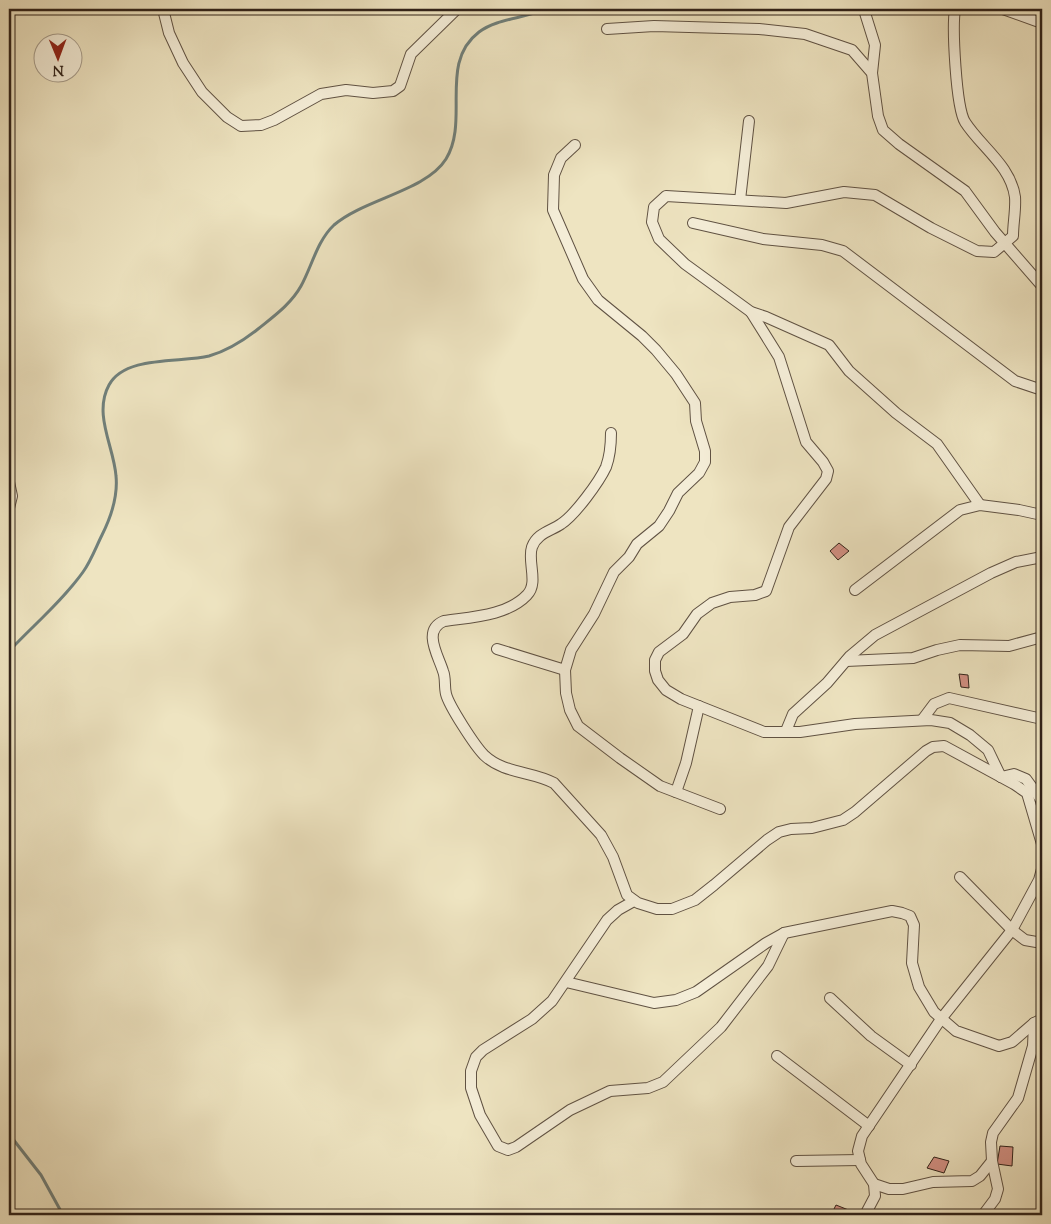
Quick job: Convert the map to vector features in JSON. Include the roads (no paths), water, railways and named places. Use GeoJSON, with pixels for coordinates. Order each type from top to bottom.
{"type":"FeatureCollection","features":[{"type":"Feature","properties":{"kind":"street"},"geometry":{"type":"LineString","coordinates":[[163,9],[169,34],[183,63],[202,92],[227,117],[241,126],[261,125],[274,120],[321,94],[346,90],[393,91],[400,86],[410,54],[457,9]]}},
{"type":"Feature","properties":{"kind":"street"},"geometry":{"type":"LineString","coordinates":[[867,9],[865,13],[875,45],[872,73],[878,116],[883,130],[899,144],[965,191],[1005,243],[1042,286]]}},
{"type":"Feature","properties":{"kind":"street"},"geometry":{"type":"LineString","coordinates":[[955,9],[953,22],[959,104],[964,121],[1010,178],[1015,198],[1013,236],[994,252],[977,251],[931,228],[875,195],[844,192],[786,203],[666,196],[654,206],[652,222],[660,239],[685,264],[751,312],[829,345],[849,370],[869,389],[896,413],[937,444],[980,505]]}},
{"type":"Feature","properties":{"kind":"street"},"geometry":{"type":"LineString","coordinates":[[1003,9],[1042,24]]}},
{"type":"Feature","properties":{"kind":"street"},"geometry":{"type":"LineString","coordinates":[[607,29],[654,26],[759,29],[805,34],[852,50],[872,73]]}},
{"type":"Feature","properties":{"kind":"street"},"geometry":{"type":"LineString","coordinates":[[740,200],[749,122]]}},
{"type":"Feature","properties":{"kind":"street"},"geometry":{"type":"LineString","coordinates":[[575,145],[561,158],[554,175],[553,210],[583,279],[598,300],[656,350],[676,374],[695,403],[696,421],[705,451],[705,462],[699,474],[678,493],[659,526],[637,544],[629,557],[614,572],[594,614],[571,650],[566,670],[566,693],[570,710],[578,726],[660,786],[720,809]]}},
{"type":"Feature","properties":{"kind":"street"},"geometry":{"type":"LineString","coordinates":[[693,223],[763,238],[822,245],[843,251],[1015,381],[1042,390]]}},
{"type":"Feature","properties":{"kind":"street"},"geometry":{"type":"LineString","coordinates":[[751,312],[779,357],[806,442],[828,471],[826,479],[789,526],[766,590],[755,595],[730,597],[712,603],[697,614],[683,634],[660,652],[655,660],[655,671],[658,680],[666,690],[681,699],[764,732],[800,732],[855,724],[922,720],[950,723],[970,735],[988,750],[1001,777]]}},
{"type":"Feature","properties":{"kind":"street"},"geometry":{"type":"LineString","coordinates":[[611,433],[606,468],[582,502],[562,524],[542,533],[532,547],[533,584],[528,595],[511,606],[488,614],[438,624],[433,632],[432,643],[444,673],[445,693],[451,707],[483,754],[497,765],[544,778],[554,783],[601,835],[613,857],[626,896],[634,901],[657,909],[672,909],[695,900],[779,832],[791,829],[812,828],[843,820],[855,812],[926,750],[933,747],[944,746],[1014,784],[1026,793],[1042,844]]}},
{"type":"Feature","properties":{"kind":"street"},"geometry":{"type":"LineString","coordinates":[[9,482],[12,496],[9,508]]}},
{"type":"Feature","properties":{"kind":"street"},"geometry":{"type":"LineString","coordinates":[[855,590],[960,510],[980,505],[1042,515]]}},
{"type":"Feature","properties":{"kind":"street"},"geometry":{"type":"LineString","coordinates":[[786,731],[793,714],[875,635],[1016,562],[1042,557]]}},
{"type":"Feature","properties":{"kind":"street"},"geometry":{"type":"LineString","coordinates":[[846,661],[913,658],[960,645],[1009,646],[1042,637]]}},
{"type":"Feature","properties":{"kind":"street"},"geometry":{"type":"LineString","coordinates":[[497,650],[566,670]]}},
{"type":"Feature","properties":{"kind":"street"},"geometry":{"type":"LineString","coordinates":[[922,720],[934,704],[949,698],[1042,719]]}},
{"type":"Feature","properties":{"kind":"street"},"geometry":{"type":"LineString","coordinates":[[676,792],[686,763],[699,706]]}},
{"type":"Feature","properties":{"kind":"street"},"geometry":{"type":"LineString","coordinates":[[1001,777],[1014,774],[1026,779],[1042,800]]}},
{"type":"Feature","properties":{"kind":"street"},"geometry":{"type":"LineString","coordinates":[[865,1215],[875,1196],[874,1184],[861,1164],[858,1151],[862,1136],[941,1019],[1012,930],[1039,880],[1042,868]]}},
{"type":"Feature","properties":{"kind":"street"},"geometry":{"type":"LineString","coordinates":[[960,877],[1012,930],[1025,940],[1042,943]]}},
{"type":"Feature","properties":{"kind":"street"},"geometry":{"type":"LineString","coordinates":[[634,901],[618,910],[607,920],[552,1002],[532,1018],[483,1050],[476,1057],[471,1071],[471,1088],[480,1115],[498,1146],[508,1150],[516,1147],[570,1110],[610,1091],[648,1088],[663,1082],[721,1027],[768,966],[784,933]]}},
{"type":"Feature","properties":{"kind":"street"},"geometry":{"type":"LineString","coordinates":[[566,982],[654,1003],[676,1000],[696,992],[766,943],[784,933],[892,911],[910,916],[914,925],[912,963],[919,987],[934,1012],[956,1031],[999,1046],[1012,1042],[1038,1021]]}},
{"type":"Feature","properties":{"kind":"street"},"geometry":{"type":"LineString","coordinates":[[830,998],[871,1036],[911,1065]]}},
{"type":"Feature","properties":{"kind":"street"},"geometry":{"type":"LineString","coordinates":[[983,1215],[994,1199],[998,1189],[992,1161],[991,1142],[993,1132],[1018,1098],[1038,1021]]}},
{"type":"Feature","properties":{"kind":"street"},"geometry":{"type":"LineString","coordinates":[[777,1056],[869,1126]]}},
{"type":"Feature","properties":{"kind":"street"},"geometry":{"type":"LineString","coordinates":[[796,1161],[860,1160]]}},
{"type":"Feature","properties":{"kind":"street"},"geometry":{"type":"LineString","coordinates":[[874,1184],[889,1189],[903,1190],[933,1182],[972,1181],[980,1176],[992,1161]]}},
{"type":"Feature","properties":{"kind":"waterway"},"geometry":{"type":"LineString","coordinates":[[9,655],[13,647],[58,602],[83,572],[108,521],[115,499],[116,476],[103,407],[109,385],[117,375],[140,364],[197,358],[215,354],[247,337],[276,314],[287,304],[301,286],[323,238],[334,225],[361,208],[424,179],[437,170],[446,159],[453,144],[456,127],[457,76],[460,59],[467,45],[486,27],[545,9]]}},
{"type":"Feature","properties":{"kind":"waterway"},"geometry":{"type":"LineString","coordinates":[[9,1134],[41,1175],[63,1215]]}}]}
